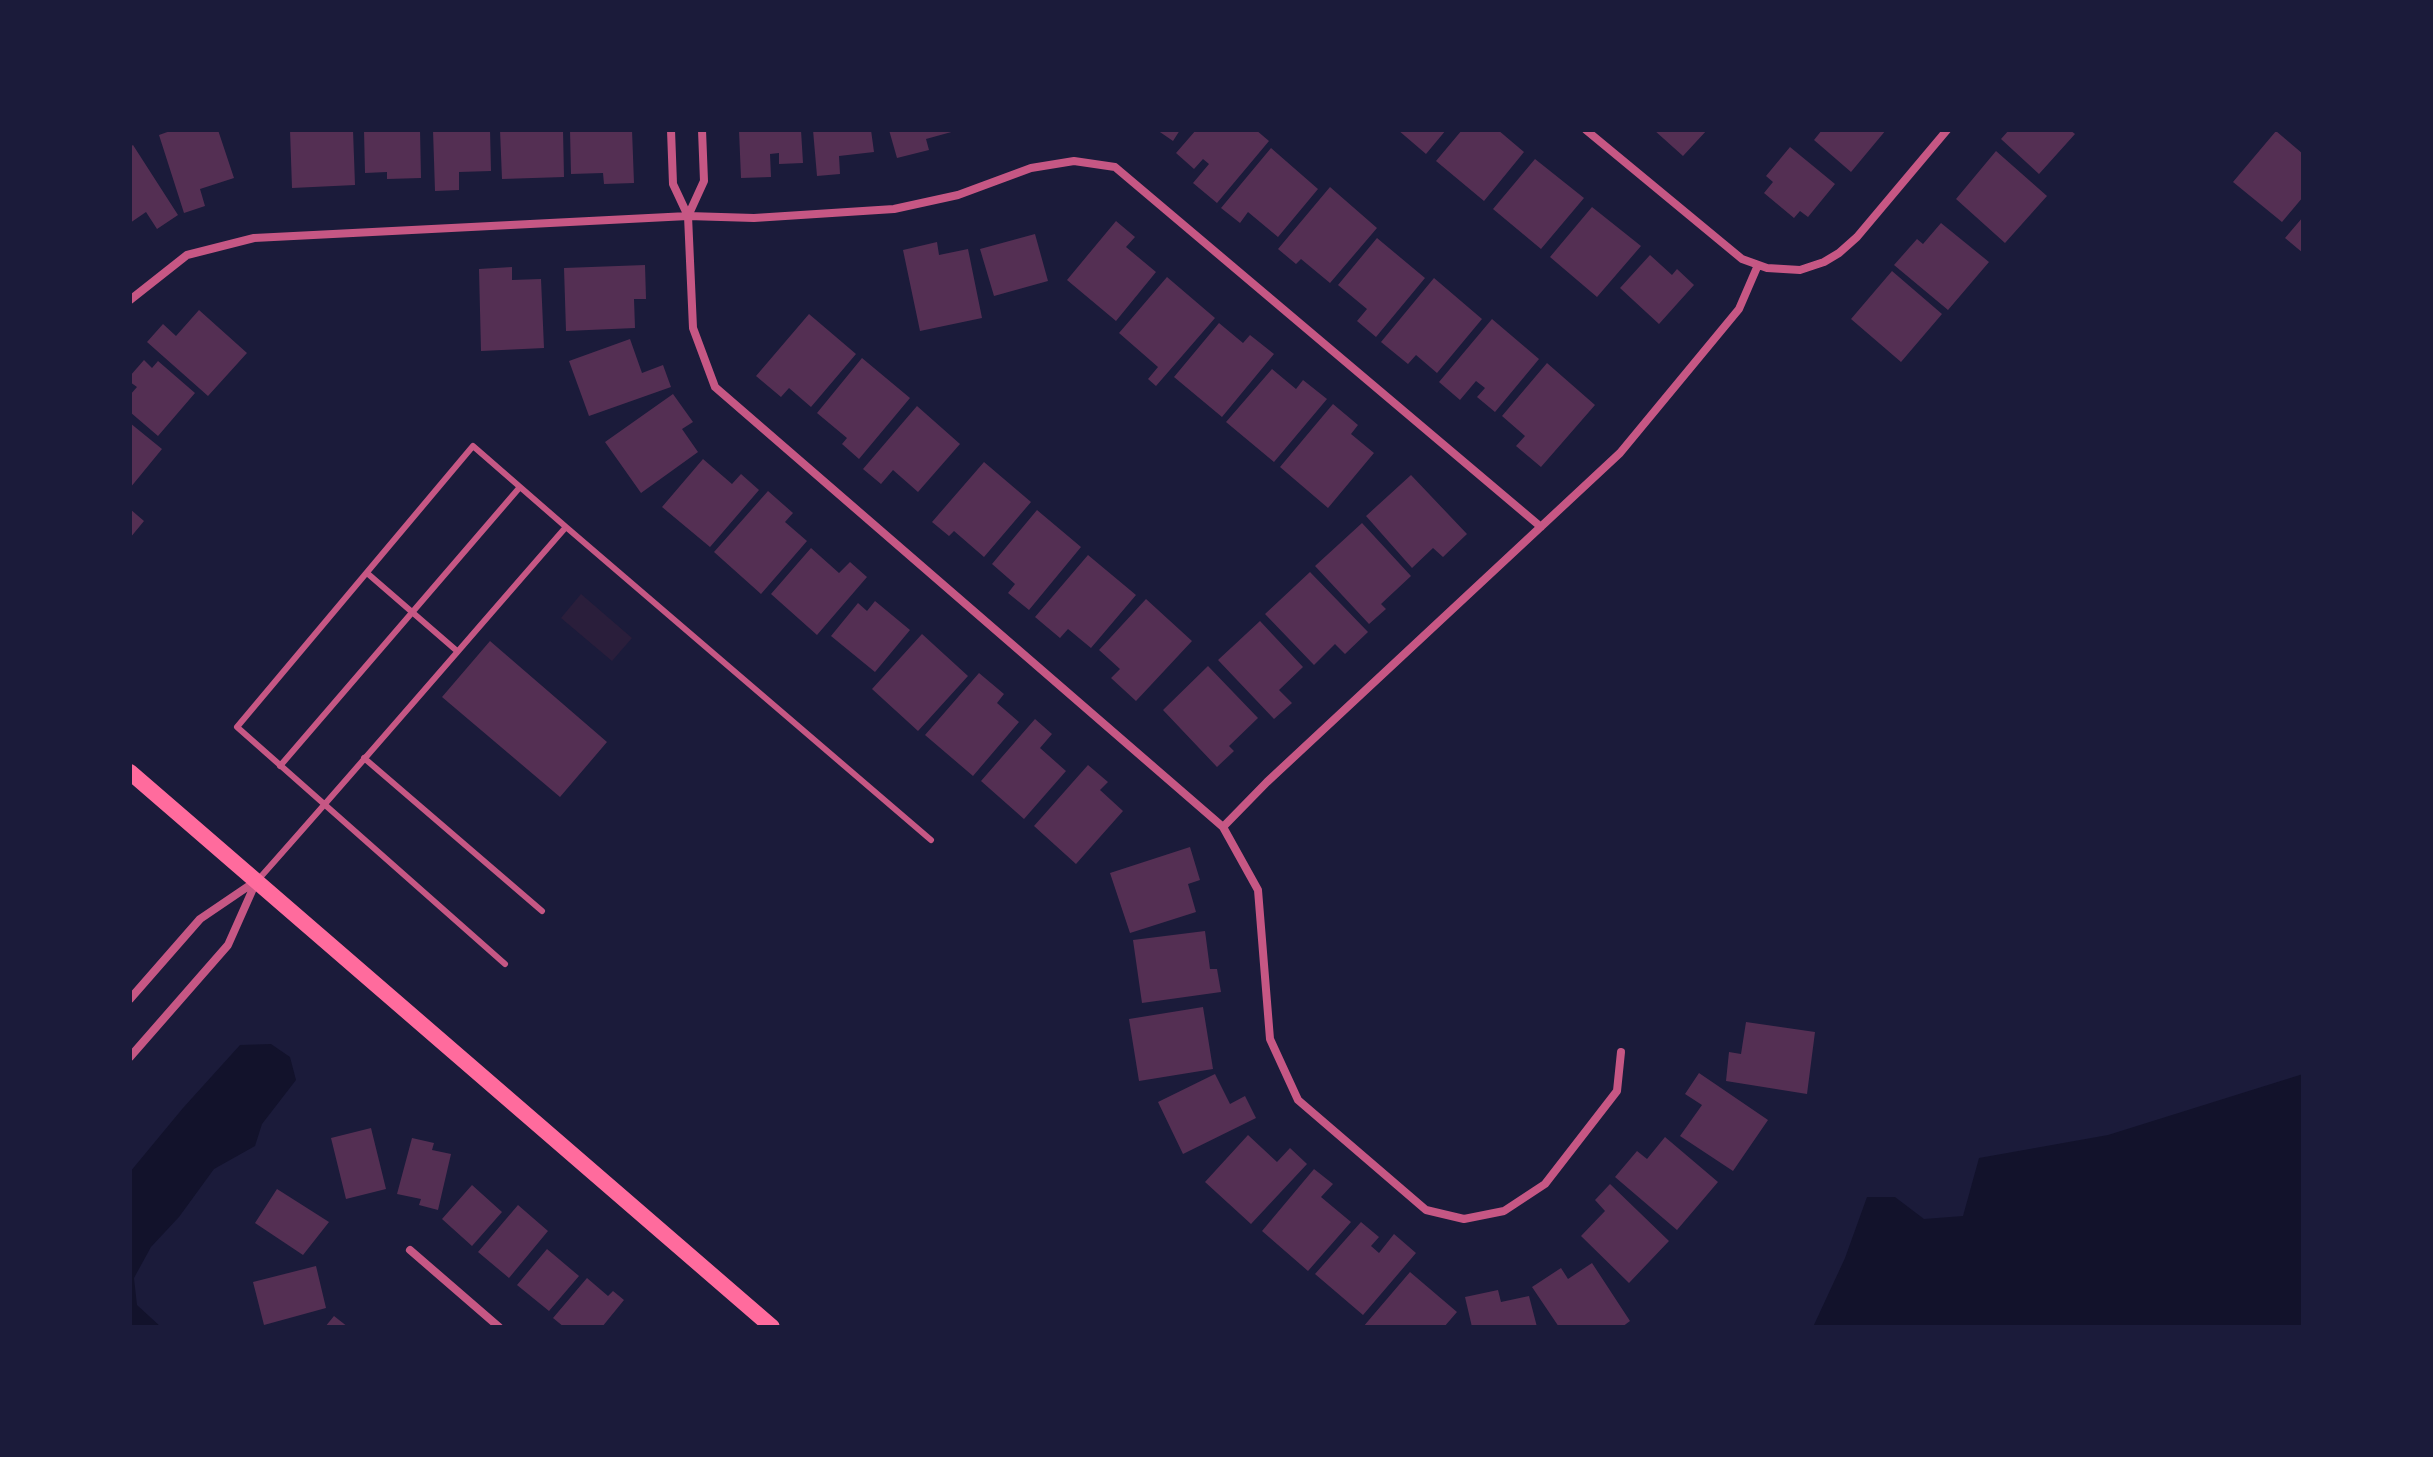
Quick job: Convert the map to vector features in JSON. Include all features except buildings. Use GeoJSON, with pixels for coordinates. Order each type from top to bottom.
{"type":"FeatureCollection","features":[{"type":"Feature","properties":{"kind":"main road"},"geometry":{"type":"LineString","coordinates":[[130,772],[772,1327]]}},
{"type":"Feature","properties":{"kind":"street"},"geometry":{"type":"LineString","coordinates":[[671,130],[673,184],[688,216],[693,328],[715,387],[1223,827],[1258,890],[1270,1039],[1298,1100],[1426,1210],[1464,1219],[1504,1211],[1545,1184],[1617,1091],[1621,1052]]}},
{"type":"Feature","properties":{"kind":"street"},"geometry":{"type":"LineString","coordinates":[[688,216],[704,181],[702,130]]}},
{"type":"Feature","properties":{"kind":"street"},"geometry":{"type":"LineString","coordinates":[[1586,130],[1742,259],[1767,268],[1800,270],[1824,262],[1857,237],[1947,130]]}},
{"type":"Feature","properties":{"kind":"street"},"geometry":{"type":"LineString","coordinates":[[130,300],[187,255],[254,238],[688,216],[754,218],[894,209],[958,195],[1031,168],[1074,161],[1115,167],[1541,527]]}},
{"type":"Feature","properties":{"kind":"street"},"geometry":{"type":"LineString","coordinates":[[1223,827],[1267,782],[1620,453],[1739,309],[1758,265]]}},
{"type":"Feature","properties":{"kind":"street"},"geometry":{"type":"LineString","coordinates":[[130,999],[200,919],[257,881]]}},
{"type":"Feature","properties":{"kind":"street"},"geometry":{"type":"LineString","coordinates":[[130,1057],[228,945],[257,881]]}},
{"type":"Feature","properties":{"kind":"street"},"geometry":{"type":"LineString","coordinates":[[410,1250],[499,1327]]}},
{"type":"Feature","properties":{"kind":"lane"},"geometry":{"type":"LineString","coordinates":[[505,964],[237,727],[473,446],[931,840]]}},
{"type":"Feature","properties":{"kind":"lane"},"geometry":{"type":"LineString","coordinates":[[280,766],[520,487]]}},
{"type":"Feature","properties":{"kind":"lane"},"geometry":{"type":"LineString","coordinates":[[257,881],[566,527]]}},
{"type":"Feature","properties":{"kind":"lane"},"geometry":{"type":"LineString","coordinates":[[367,573],[457,651]]}},
{"type":"Feature","properties":{"kind":"lane"},"geometry":{"type":"LineString","coordinates":[[364,758],[542,911]]}},
{"type":"Feature","properties":{"kind":"shaded area"},"geometry":{"type":"Polygon","coordinates":[[[581,594],[632,638],[612,661],[561,618],[581,594]]]}},
{"type":"Feature","properties":{"kind":"shaded area"},"geometry":{"type":"Polygon","coordinates":[[[271,1044],[290,1057],[296,1080],[262,1124],[255,1146],[214,1169],[179,1217],[151,1247],[134,1278],[137,1305],[161,1327],[130,1327],[130,1172],[240,1045],[271,1044]]]}},
{"type":"Feature","properties":{"kind":"shaded area"},"geometry":{"type":"Polygon","coordinates":[[[2303,1074],[2303,1327],[1813,1327],[1845,1258],[1867,1197],[1895,1197],[1924,1219],[1963,1216],[1979,1158],[2108,1135],[2303,1074]]]}}]}
